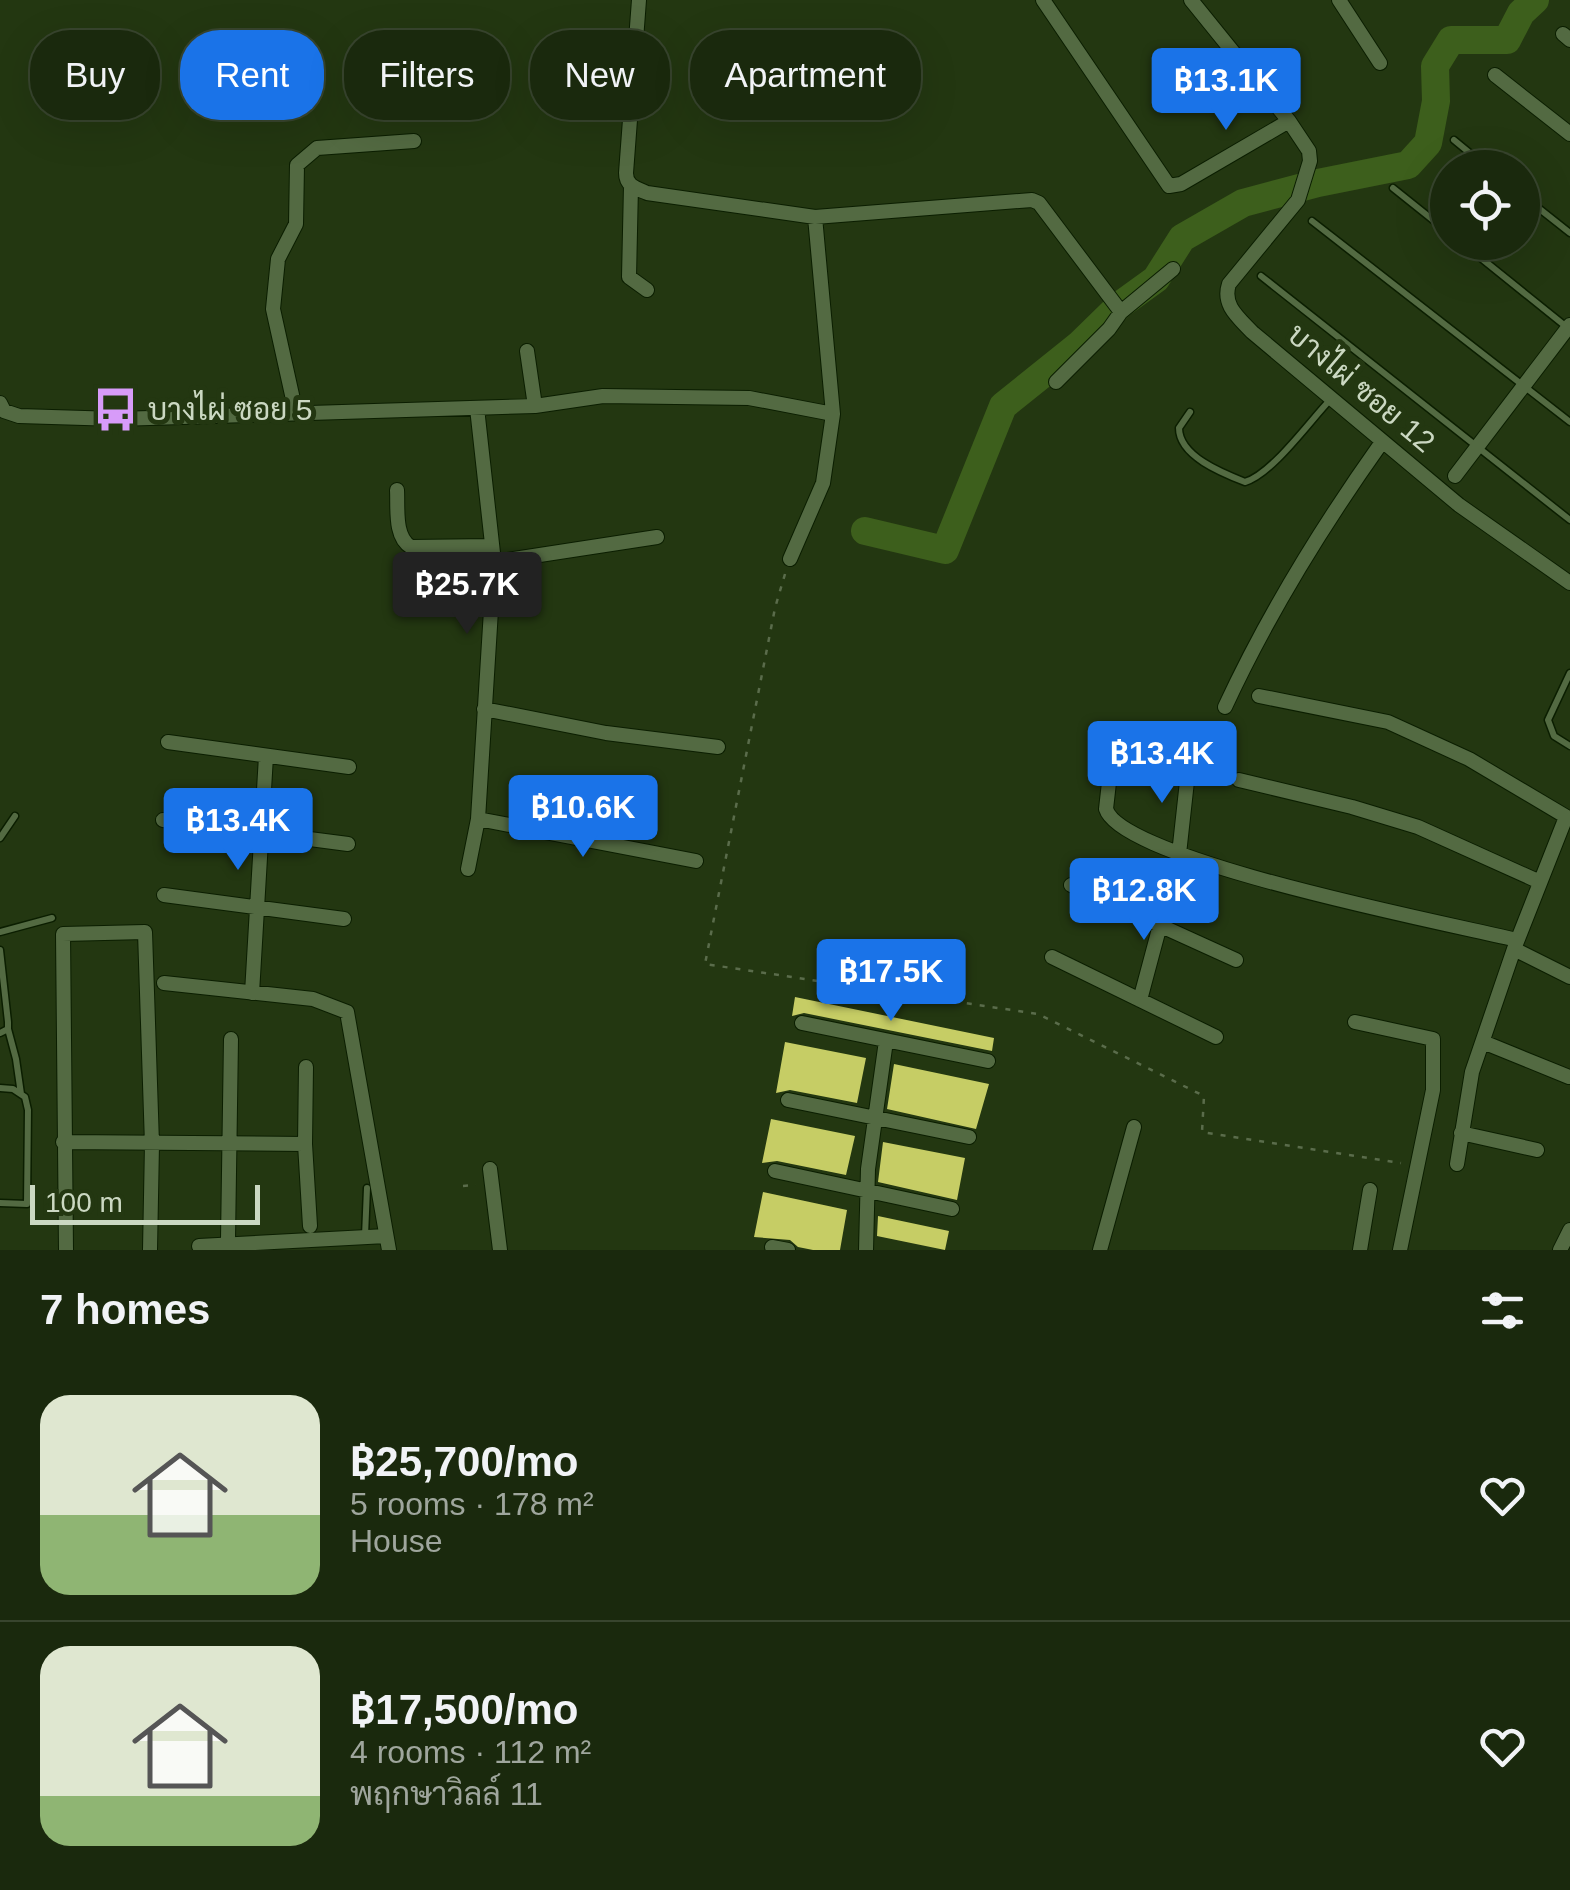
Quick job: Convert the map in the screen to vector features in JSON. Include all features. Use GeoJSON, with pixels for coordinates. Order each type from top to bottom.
{"type":"FeatureCollection","features":[{"type":"Feature","properties":{"kind":"street"},"geometry":{"type":"LineString","coordinates":[[639,0],[626,173],[631,186],[647,193],[815,218],[1032,200],[1048,212],[1116,306]]}},
{"type":"Feature","properties":{"kind":"street"},"geometry":{"type":"LineString","coordinates":[[1043,0],[1170,186],[1181,184],[1288,121],[1192,0]]}},
{"type":"Feature","properties":{"kind":"street"},"geometry":{"type":"LineString","coordinates":[[1340,0],[1380,63]]}},
{"type":"Feature","properties":{"kind":"street"},"geometry":{"type":"LineString","coordinates":[[1495,75],[1570,134]]}},
{"type":"Feature","properties":{"kind":"street","name":"บางไผ่ ซอย 12"},"geometry":{"type":"LineString","coordinates":[[1288,121],[1304,141],[1310,161],[1298,200],[1228,284],[1226,293],[1232,311],[1330,399],[1459,505],[1570,583]]}},
{"type":"Feature","properties":{"kind":"street"},"geometry":{"type":"LineString","coordinates":[[296,413],[273,310],[278,259],[296,224],[297,165],[317,148],[414,141]]}},
{"type":"Feature","properties":{"kind":"street"},"geometry":{"type":"LineString","coordinates":[[631,186],[629,276],[647,290]]}},
{"type":"Feature","properties":{"kind":"street"},"geometry":{"type":"LineString","coordinates":[[790,559],[823,483],[834,414],[815,218]]}},
{"type":"Feature","properties":{"kind":"street"},"geometry":{"type":"LineString","coordinates":[[1056,382],[1116,306],[1173,269]]}},
{"type":"Feature","properties":{"kind":"street"},"geometry":{"type":"LineString","coordinates":[[1455,476],[1569,327]]}},
{"type":"Feature","properties":{"kind":"street"},"geometry":{"type":"LineString","coordinates":[[527,351],[534,406]]}},
{"type":"Feature","properties":{"kind":"street"},"geometry":{"type":"LineString","coordinates":[[0,404],[4,411],[19,416],[117,419],[534,406],[603,396],[750,398],[834,414]]}},
{"type":"Feature","properties":{"kind":"street"},"geometry":{"type":"LineString","coordinates":[[468,869],[478,819],[492,554],[478,408]]}},
{"type":"Feature","properties":{"kind":"street"},"geometry":{"type":"LineString","coordinates":[[1225,707],[1311,548],[1382,442]]}},
{"type":"Feature","properties":{"kind":"street"},"geometry":{"type":"LineString","coordinates":[[397,490],[400,534],[411,547],[492,554],[657,538]]}},
{"type":"Feature","properties":{"kind":"street"},"geometry":{"type":"LineString","coordinates":[[1258,696],[1388,722],[1469,759],[1568,818],[1516,944],[1482,1042],[1456,1164]]}},
{"type":"Feature","properties":{"kind":"street"},"geometry":{"type":"LineString","coordinates":[[484,709],[606,733],[718,747]]}},
{"type":"Feature","properties":{"kind":"street"},"geometry":{"type":"LineString","coordinates":[[168,742],[349,767]]}},
{"type":"Feature","properties":{"kind":"street"},"geometry":{"type":"LineString","coordinates":[[1113,747],[1108,816],[1126,831],[1178,854],[1270,882],[1516,944],[1570,977]]}},
{"type":"Feature","properties":{"kind":"street"},"geometry":{"type":"LineString","coordinates":[[252,992],[266,756]]}},
{"type":"Feature","properties":{"kind":"street"},"geometry":{"type":"LineString","coordinates":[[1140,1000],[1178,854],[1189,763]]}},
{"type":"Feature","properties":{"kind":"street"},"geometry":{"type":"LineString","coordinates":[[1240,780],[1352,806],[1418,827],[1540,882]]}},
{"type":"Feature","properties":{"kind":"street"},"geometry":{"type":"LineString","coordinates":[[478,819],[696,861]]}},
{"type":"Feature","properties":{"kind":"street"},"geometry":{"type":"LineString","coordinates":[[163,820],[348,844]]}},
{"type":"Feature","properties":{"kind":"street"},"geometry":{"type":"LineString","coordinates":[[1071,886],[1236,960]]}},
{"type":"Feature","properties":{"kind":"street"},"geometry":{"type":"LineString","coordinates":[[164,895],[344,919]]}},
{"type":"Feature","properties":{"kind":"street"},"geometry":{"type":"LineString","coordinates":[[66,1250],[63,934],[145,932],[152,1144],[150,1250]]}},
{"type":"Feature","properties":{"kind":"street"},"geometry":{"type":"LineString","coordinates":[[1052,957],[1216,1037]]}},
{"type":"Feature","properties":{"kind":"street"},"geometry":{"type":"LineString","coordinates":[[164,982],[313,998],[347,1012],[388,1243],[364,1237],[199,1246]]}},
{"type":"Feature","properties":{"kind":"street"},"geometry":{"type":"LineString","coordinates":[[1355,1022],[1433,1039],[1433,1090],[1400,1250]]}},
{"type":"Feature","properties":{"kind":"street"},"geometry":{"type":"LineString","coordinates":[[802,1024],[988,1061]]}},
{"type":"Feature","properties":{"kind":"street"},"geometry":{"type":"LineString","coordinates":[[228,1239],[231,1039]]}},
{"type":"Feature","properties":{"kind":"street"},"geometry":{"type":"LineString","coordinates":[[866,1250],[866,1192],[886,1041]]}},
{"type":"Feature","properties":{"kind":"street"},"geometry":{"type":"LineString","coordinates":[[1482,1042],[1569,1077]]}},
{"type":"Feature","properties":{"kind":"street"},"geometry":{"type":"LineString","coordinates":[[306,1066],[304,1144],[310,1226]]}},
{"type":"Feature","properties":{"kind":"street"},"geometry":{"type":"LineString","coordinates":[[788,1100],[969,1136]]}},
{"type":"Feature","properties":{"kind":"street"},"geometry":{"type":"LineString","coordinates":[[1100,1250],[1134,1127]]}},
{"type":"Feature","properties":{"kind":"street"},"geometry":{"type":"LineString","coordinates":[[1462,1132],[1536,1150]]}},
{"type":"Feature","properties":{"kind":"street"},"geometry":{"type":"LineString","coordinates":[[63,1142],[304,1144]]}},
{"type":"Feature","properties":{"kind":"street"},"geometry":{"type":"LineString","coordinates":[[490,1169],[500,1250]]}},
{"type":"Feature","properties":{"kind":"street"},"geometry":{"type":"LineString","coordinates":[[774,1171],[952,1209]]}},
{"type":"Feature","properties":{"kind":"street"},"geometry":{"type":"LineString","coordinates":[[1360,1250],[1370,1190]]}},
{"type":"Feature","properties":{"kind":"street"},"geometry":{"type":"LineString","coordinates":[[1560,1250],[1570,1230]]}},
{"type":"Feature","properties":{"kind":"lane"},"geometry":{"type":"LineString","coordinates":[[1454,140],[1466,150]]}},
{"type":"Feature","properties":{"kind":"lane"},"geometry":{"type":"LineString","coordinates":[[1392,188],[1430,218]]}},
{"type":"Feature","properties":{"kind":"lane"},"geometry":{"type":"LineString","coordinates":[[1540,209],[1570,233]]}},
{"type":"Feature","properties":{"kind":"lane"},"geometry":{"type":"LineString","coordinates":[[1312,221],[1570,422]]}},
{"type":"Feature","properties":{"kind":"lane"},"geometry":{"type":"LineString","coordinates":[[1483,260],[1569,327]]}},
{"type":"Feature","properties":{"kind":"lane"},"geometry":{"type":"LineString","coordinates":[[1261,276],[1570,520]]}},
{"type":"Feature","properties":{"kind":"lane"},"geometry":{"type":"LineString","coordinates":[[1190,412],[1179,428],[1182,442],[1198,458],[1244,482],[1269,467],[1330,399]]}},
{"type":"Feature","properties":{"kind":"lane"},"geometry":{"type":"LineString","coordinates":[[1570,673],[1548,720],[1554,736],[1570,746]]}},
{"type":"Feature","properties":{"kind":"lane"},"geometry":{"type":"LineString","coordinates":[[0,838],[16,816]]}},
{"type":"Feature","properties":{"kind":"lane"},"geometry":{"type":"LineString","coordinates":[[0,932],[52,918]]}},
{"type":"Feature","properties":{"kind":"lane"},"geometry":{"type":"LineString","coordinates":[[0,950],[4,1031],[16,1059],[20,1094]]}},
{"type":"Feature","properties":{"kind":"lane"},"geometry":{"type":"LineString","coordinates":[[0,1088],[13,1089],[25,1097],[28,1110],[27,1204],[0,1203]]}},
{"type":"Feature","properties":{"kind":"lane"},"geometry":{"type":"LineString","coordinates":[[364,1237],[366,1188]]}},
{"type":"Feature","properties":{"kind":"path"},"geometry":{"type":"LineString","coordinates":[[790,559],[774,608],[706,964],[1038,1014],[1204,1096],[1202,1132],[1417,1166]]}},
{"type":"Feature","properties":{"kind":"building"},"geometry":{"type":"Polygon","coordinates":[[[795,997],[994,1038],[992,1051],[804,1013],[792,1016],[795,997]]]}},
{"type":"Feature","properties":{"kind":"building"},"geometry":{"type":"Polygon","coordinates":[[[785,1042],[866,1058],[857,1103],[790,1090],[776,1093],[785,1042]]]}},
{"type":"Feature","properties":{"kind":"building"},"geometry":{"type":"Polygon","coordinates":[[[894,1064],[989,1084],[976,1129],[887,1109],[894,1064]]]}},
{"type":"Feature","properties":{"kind":"building"},"geometry":{"type":"Polygon","coordinates":[[[771,1119],[855,1136],[846,1175],[777,1161],[762,1163],[771,1119]]]}},
{"type":"Feature","properties":{"kind":"building"},"geometry":{"type":"Polygon","coordinates":[[[883,1142],[965,1158],[957,1200],[878,1182],[883,1142]]]}},
{"type":"Feature","properties":{"kind":"building"},"geometry":{"type":"Polygon","coordinates":[[[763,1192],[847,1210],[840,1250],[813,1250],[798,1247],[790,1240],[754,1237],[763,1192]]]}},
{"type":"Feature","properties":{"kind":"building"},"geometry":{"type":"Polygon","coordinates":[[[878,1216],[949,1231],[945,1250],[877,1236],[878,1216]]]}},
{"type":"Feature","properties":{"kind":"waterway"},"geometry":{"type":"LineString","coordinates":[[865,531],[945,550],[1003,406],[1156,279],[1182,238],[1243,203],[1408,165],[1428,143],[1436,101],[1435,66],[1451,40],[1507,40],[1521,13],[1535,0]]}},
{"type":"Feature","properties":{"kind":"place","name":"บางไผ่ ซอย 5"},"geometry":{"type":"Point","coordinates":[115,410]}}]}
